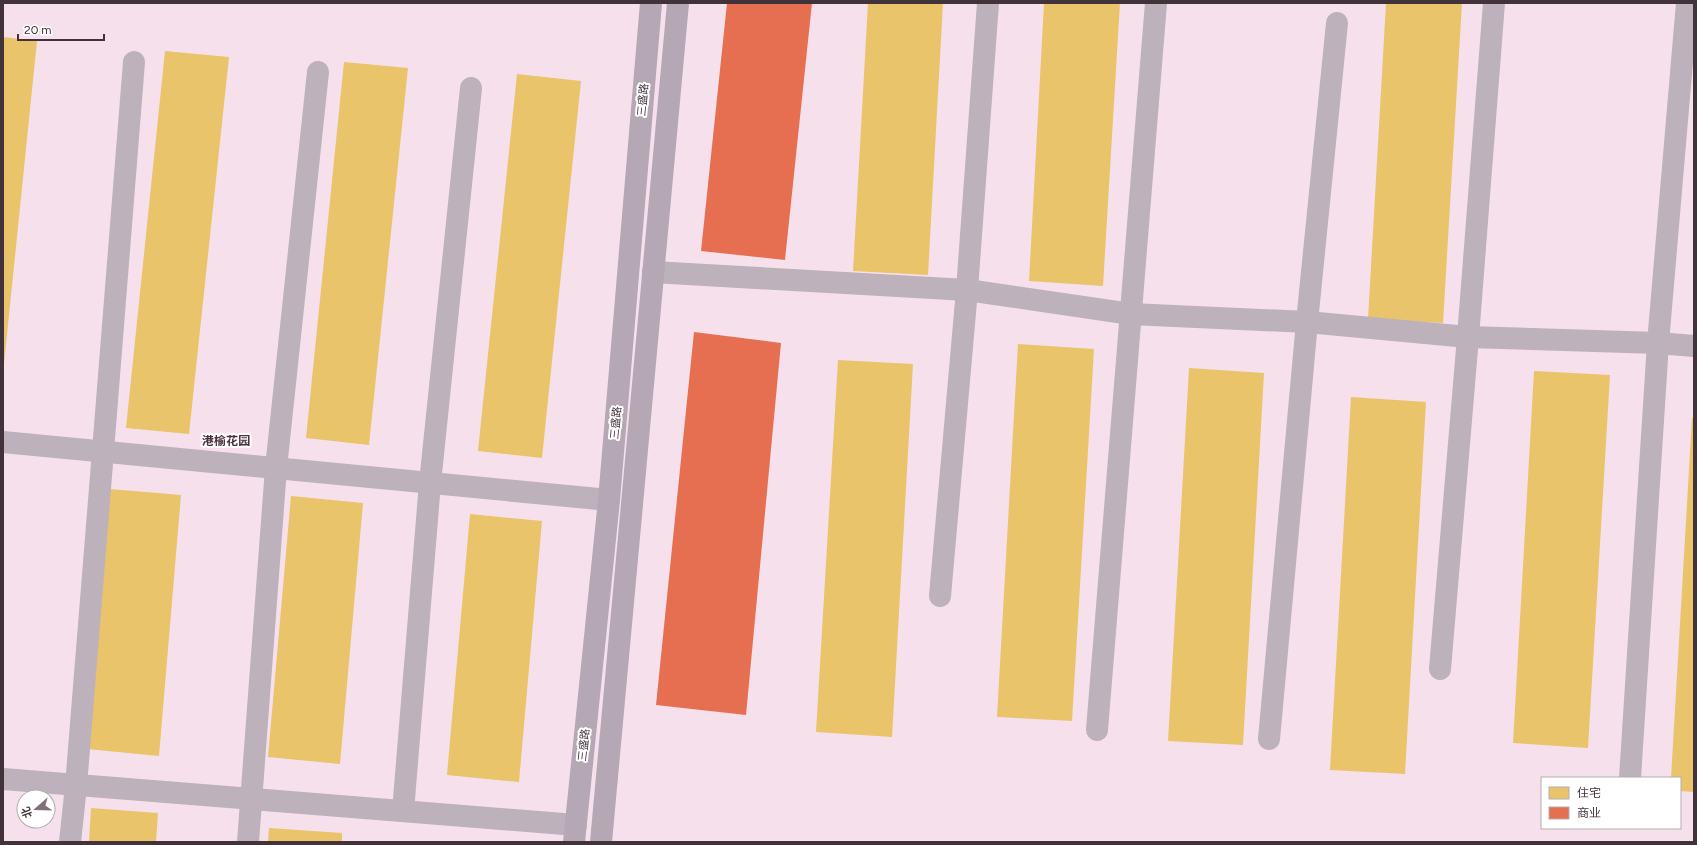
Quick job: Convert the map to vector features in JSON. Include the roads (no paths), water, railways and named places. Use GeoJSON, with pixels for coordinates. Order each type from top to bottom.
{"type":"FeatureCollection","features":[{"type":"Feature","properties":{"kind":"main road","name":"三盛路"},"geometry":{"type":"LineString","coordinates":[[575,833],[609,500],[651,3]]}},
{"type":"Feature","properties":{"kind":"main road"},"geometry":{"type":"LineString","coordinates":[[601,842],[678,3]]}},
{"type":"Feature","properties":{"kind":"street"},"geometry":{"type":"LineString","coordinates":[[940,596],[967,290],[988,3]]}},
{"type":"Feature","properties":{"kind":"street"},"geometry":{"type":"LineString","coordinates":[[1097,730],[1156,3]]}},
{"type":"Feature","properties":{"kind":"street"},"geometry":{"type":"LineString","coordinates":[[1440,669],[1494,3]]}},
{"type":"Feature","properties":{"kind":"street"},"geometry":{"type":"LineString","coordinates":[[1630,777],[1658,343],[1687,3]]}},
{"type":"Feature","properties":{"kind":"street"},"geometry":{"type":"LineString","coordinates":[[1269,739],[1307,322],[1337,23]]}},
{"type":"Feature","properties":{"kind":"street"},"geometry":{"type":"LineString","coordinates":[[70,842],[76,786],[134,62]]}},
{"type":"Feature","properties":{"kind":"street"},"geometry":{"type":"LineString","coordinates":[[248,842],[276,468],[318,72]]}},
{"type":"Feature","properties":{"kind":"street"},"geometry":{"type":"LineString","coordinates":[[403,811],[430,483],[471,88]]}},
{"type":"Feature","properties":{"kind":"street"},"geometry":{"type":"LineString","coordinates":[[653,272],[967,290],[1131,314],[1307,322],[1468,337],[1658,343],[1694,346]]}},
{"type":"Feature","properties":{"kind":"street"},"geometry":{"type":"LineString","coordinates":[[3,442],[609,500]]}},
{"type":"Feature","properties":{"kind":"street"},"geometry":{"type":"LineString","coordinates":[[3,779],[403,811],[575,833]]}},
{"type":"Feature","properties":{"kind":"district","name":"港榆花园"},"geometry":{"type":"Point","coordinates":[226,441]}}]}
